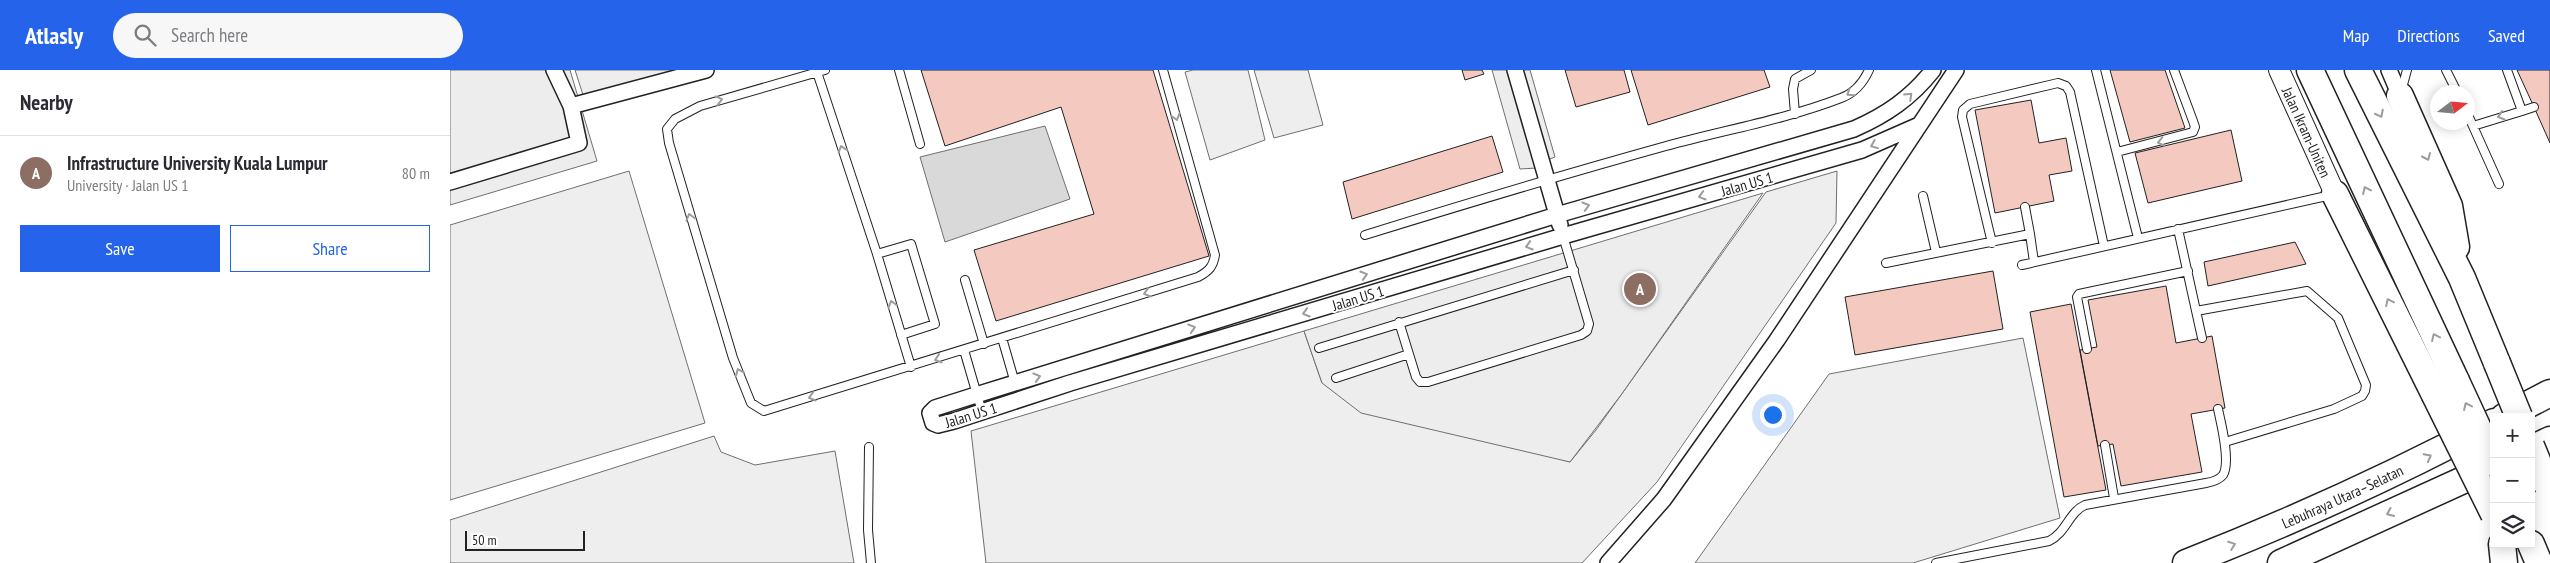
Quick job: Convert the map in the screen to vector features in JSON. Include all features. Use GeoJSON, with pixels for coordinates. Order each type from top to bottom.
{"type":"FeatureCollection","features":[{"type":"Feature","properties":{"kind":"highway"},"geometry":{"type":"LineString","coordinates":[[2310,70],[2445,387],[2490,504]]}},
{"type":"Feature","properties":{"kind":"highway"},"geometry":{"type":"LineString","coordinates":[[2358,70],[2462,278],[2517,413]]}},
{"type":"Feature","properties":{"kind":"highway"},"geometry":{"type":"LineString","coordinates":[[2400,96],[2449,206],[2462,278]]}},
{"type":"Feature","properties":{"kind":"highway"},"geometry":{"type":"LineString","coordinates":[[2335,194],[2445,387],[2490,458]]}},
{"type":"Feature","properties":{"kind":"highway"},"geometry":{"type":"LineString","coordinates":[[2512,413],[2550,393]]}},
{"type":"Feature","properties":{"kind":"highway","name":"Lebuhraya Utara–Selatan"},"geometry":{"type":"LineString","coordinates":[[2186,563],[2241,542],[2403,469],[2490,424]]}},
{"type":"Feature","properties":{"kind":"highway"},"geometry":{"type":"LineString","coordinates":[[2535,446],[2550,440]]}},
{"type":"Feature","properties":{"kind":"highway"},"geometry":{"type":"LineString","coordinates":[[2535,456],[2549,489]]}},
{"type":"Feature","properties":{"kind":"highway"},"geometry":{"type":"LineString","coordinates":[[2281,563],[2490,466]]}},
{"type":"Feature","properties":{"kind":"highway"},"geometry":{"type":"LineString","coordinates":[[2502,548],[2504,563]]}},
{"type":"Feature","properties":{"kind":"highway"},"geometry":{"type":"LineString","coordinates":[[2532,548],[2539,563]]}},
{"type":"Feature","properties":{"kind":"main road","name":"Jalan Ikram-Uniten"},"geometry":{"type":"LineString","coordinates":[[2279,70],[2335,194]]}},
{"type":"Feature","properties":{"kind":"street"},"geometry":{"type":"LineString","coordinates":[[450,182],[575,146],[579,143],[580,137],[571,106],[554,70]]}},
{"type":"Feature","properties":{"kind":"street"},"geometry":{"type":"LineString","coordinates":[[571,106],[706,70]]}},
{"type":"Feature","properties":{"kind":"street"},"geometry":{"type":"LineString","coordinates":[[1515,70],[1563,236]]}},
{"type":"Feature","properties":{"kind":"street","name":"Jalan US 1"},"geometry":{"type":"LineString","coordinates":[[1919,125],[1862,150],[1563,236],[982,412],[938,425],[933,423],[930,418],[930,413],[935,408],[976,395],[1557,215],[1854,129],[1882,117],[1904,101],[1933,70]]}},
{"type":"Feature","properties":{"kind":"street"},"geometry":{"type":"LineString","coordinates":[[1608,563],[1664,499],[1777,340],[1956,70]]}},
{"type":"Feature","properties":{"kind":"street"},"geometry":{"type":"LineString","coordinates":[[2389,70],[2400,96]]}},
{"type":"Feature","properties":{"kind":"lane"},"geometry":{"type":"LineString","coordinates":[[825,70],[700,106],[674,119],[667,129],[687,208],[733,358],[751,403],[764,411],[1198,277],[1214,265],[1216,255],[1163,70]]}},
{"type":"Feature","properties":{"kind":"lane"},"geometry":{"type":"LineString","coordinates":[[899,70],[920,144]]}},
{"type":"Feature","properties":{"kind":"lane"},"geometry":{"type":"LineString","coordinates":[[1795,114],[1793,89],[1795,80],[1811,70]]}},
{"type":"Feature","properties":{"kind":"lane"},"geometry":{"type":"LineString","coordinates":[[1365,235],[1546,179],[1696,138],[1795,114],[1843,97],[1862,85],[1869,70]]}},
{"type":"Feature","properties":{"kind":"lane"},"geometry":{"type":"LineString","coordinates":[[2096,70],[2138,238]]}},
{"type":"Feature","properties":{"kind":"lane"},"geometry":{"type":"LineString","coordinates":[[2117,152],[2193,132],[2195,127],[2193,120],[2174,70]]}},
{"type":"Feature","properties":{"kind":"lane"},"geometry":{"type":"LineString","coordinates":[[2400,96],[2407,70]]}},
{"type":"Feature","properties":{"kind":"lane"},"geometry":{"type":"LineString","coordinates":[[2446,70],[2454,85]]}},
{"type":"Feature","properties":{"kind":"lane"},"geometry":{"type":"LineString","coordinates":[[2507,70],[2522,111]]}},
{"type":"Feature","properties":{"kind":"lane"},"geometry":{"type":"LineString","coordinates":[[817,72],[877,254],[911,367]]}},
{"type":"Feature","properties":{"kind":"lane"},"geometry":{"type":"LineString","coordinates":[[1992,242],[1962,117],[1963,110],[1970,104],[2058,83],[2066,86],[2070,92],[2104,246]]}},
{"type":"Feature","properties":{"kind":"lane"},"geometry":{"type":"LineString","coordinates":[[2003,96],[2005,105]]}},
{"type":"Feature","properties":{"kind":"lane"},"geometry":{"type":"LineString","coordinates":[[2475,125],[2534,107]]}},
{"type":"Feature","properties":{"kind":"lane"},"geometry":{"type":"LineString","coordinates":[[2475,130],[2499,184]]}},
{"type":"Feature","properties":{"kind":"lane"},"geometry":{"type":"LineString","coordinates":[[2022,265],[2335,194]]}},
{"type":"Feature","properties":{"kind":"lane"},"geometry":{"type":"LineString","coordinates":[[1923,196],[1936,252]]}},
{"type":"Feature","properties":{"kind":"lane"},"geometry":{"type":"LineString","coordinates":[[2025,207],[2034,262]]}},
{"type":"Feature","properties":{"kind":"lane"},"geometry":{"type":"LineString","coordinates":[[2178,229],[2202,338]]}},
{"type":"Feature","properties":{"kind":"lane"},"geometry":{"type":"LineString","coordinates":[[1886,263],[2030,234]]}},
{"type":"Feature","properties":{"kind":"lane"},"geometry":{"type":"LineString","coordinates":[[1399,322],[1416,377],[1420,382],[1428,382],[1581,335],[1587,331],[1589,324],[1563,236]]}},
{"type":"Feature","properties":{"kind":"lane"},"geometry":{"type":"LineString","coordinates":[[877,254],[911,244],[935,324],[901,335]]}},
{"type":"Feature","properties":{"kind":"lane"},"geometry":{"type":"LineString","coordinates":[[1319,348],[1574,270]]}},
{"type":"Feature","properties":{"kind":"lane"},"geometry":{"type":"LineString","coordinates":[[2087,349],[2077,297],[2079,294],[2188,271]]}},
{"type":"Feature","properties":{"kind":"lane"},"geometry":{"type":"LineString","coordinates":[[965,280],[984,344]]}},
{"type":"Feature","properties":{"kind":"lane"},"geometry":{"type":"LineString","coordinates":[[2196,311],[2307,290],[2338,318],[2366,385],[2362,396],[2334,409],[2225,442]]}},
{"type":"Feature","properties":{"kind":"lane"},"geometry":{"type":"LineString","coordinates":[[1002,338],[1015,383]]}},
{"type":"Feature","properties":{"kind":"lane"},"geometry":{"type":"LineString","coordinates":[[964,350],[982,412]]}},
{"type":"Feature","properties":{"kind":"lane"},"geometry":{"type":"LineString","coordinates":[[1336,378],[1409,354]]}},
{"type":"Feature","properties":{"kind":"lane"},"geometry":{"type":"LineString","coordinates":[[1936,563],[2049,541],[2057,537],[2080,507],[2114,498],[2214,481],[2224,471],[2225,442],[2218,409]]}},
{"type":"Feature","properties":{"kind":"lane"},"geometry":{"type":"LineString","coordinates":[[2105,445],[2114,498]]}},
{"type":"Feature","properties":{"kind":"lane"},"geometry":{"type":"LineString","coordinates":[[869,447],[868,530],[871,563]]}},
{"type":"Feature","properties":{"kind":"shaded area"},"geometry":{"type":"Polygon","coordinates":[[[450,70],[570,70],[597,161],[450,205],[450,70]]]}},
{"type":"Feature","properties":{"kind":"shaded area"},"geometry":{"type":"Polygon","coordinates":[[[575,70],[686,70],[584,98],[575,70]]]}},
{"type":"Feature","properties":{"kind":"shaded area"},"geometry":{"type":"Polygon","coordinates":[[[1193,70],[1248,70],[1265,140],[1210,160],[1185,72],[1193,70]]]}},
{"type":"Feature","properties":{"kind":"shaded area"},"geometry":{"type":"Polygon","coordinates":[[[1254,70],[1308,70],[1323,125],[1274,138],[1254,70]]]}},
{"type":"Feature","properties":{"kind":"shaded area"},"geometry":{"type":"Polygon","coordinates":[[[1492,70],[1509,70],[1537,168],[1520,169],[1492,70]]]}},
{"type":"Feature","properties":{"kind":"shaded area"},"geometry":{"type":"Polygon","coordinates":[[[1520,70],[1530,70],[1555,157],[1545,161],[1520,70]]]}},
{"type":"Feature","properties":{"kind":"shaded area"},"geometry":{"type":"Polygon","coordinates":[[[1045,126],[1070,199],[945,242],[920,157],[1045,126]]]}},
{"type":"Feature","properties":{"kind":"shaded area"},"geometry":{"type":"Polygon","coordinates":[[[629,171],[705,423],[450,500],[450,225],[629,171]]]}},
{"type":"Feature","properties":{"kind":"shaded area"},"geometry":{"type":"Polygon","coordinates":[[[1837,171],[1836,223],[1657,482],[1582,563],[986,563],[971,431],[1304,331],[1322,383],[1570,462],[1596,430],[1766,192],[1837,171]]]}},
{"type":"Feature","properties":{"kind":"shaded area"},"geometry":{"type":"Polygon","coordinates":[[[1763,193],[1621,395],[1570,462],[1361,413],[1322,383],[1304,331],[1763,193]]]}},
{"type":"Feature","properties":{"kind":"shaded area"},"geometry":{"type":"Polygon","coordinates":[[[2023,338],[2060,518],[1913,563],[1695,563],[1829,374],[2023,338]]]}},
{"type":"Feature","properties":{"kind":"shaded area"},"geometry":{"type":"Polygon","coordinates":[[[714,436],[721,452],[755,465],[835,451],[854,563],[450,563],[450,520],[714,436]]]}},
{"type":"Feature","properties":{"kind":"building"},"geometry":{"type":"Polygon","coordinates":[[[921,70],[1153,70],[1209,256],[996,321],[974,250],[1094,214],[1061,107],[945,146],[921,70]]]}},
{"type":"Feature","properties":{"kind":"building"},"geometry":{"type":"Polygon","coordinates":[[[1462,70],[1482,70],[1484,74],[1465,80],[1462,70]]]}},
{"type":"Feature","properties":{"kind":"building"},"geometry":{"type":"Polygon","coordinates":[[[1565,70],[1624,70],[1630,92],[1576,107],[1565,70]]]}},
{"type":"Feature","properties":{"kind":"building"},"geometry":{"type":"Polygon","coordinates":[[[1631,70],[1764,70],[1770,87],[1648,125],[1631,70]]]}},
{"type":"Feature","properties":{"kind":"building"},"geometry":{"type":"Polygon","coordinates":[[[2110,70],[2165,70],[2185,128],[2130,142],[2110,70]]]}},
{"type":"Feature","properties":{"kind":"building"},"geometry":{"type":"Polygon","coordinates":[[[2517,70],[2550,70],[2550,143],[2534,107],[2517,70]]]}},
{"type":"Feature","properties":{"kind":"building"},"geometry":{"type":"Polygon","coordinates":[[[2031,100],[2039,143],[2066,138],[2072,171],[2049,175],[2054,201],[1995,213],[1975,110],[2031,100]]]}},
{"type":"Feature","properties":{"kind":"building"},"geometry":{"type":"Polygon","coordinates":[[[2231,130],[2242,181],[2148,203],[2135,153],[2231,130]]]}},
{"type":"Feature","properties":{"kind":"building"},"geometry":{"type":"Polygon","coordinates":[[[1492,136],[1503,172],[1352,219],[1343,182],[1492,136]]]}},
{"type":"Feature","properties":{"kind":"building"},"geometry":{"type":"Polygon","coordinates":[[[2295,242],[2306,264],[2208,286],[2204,262],[2295,242]]]}},
{"type":"Feature","properties":{"kind":"building"},"geometry":{"type":"Polygon","coordinates":[[[1993,271],[2003,329],[1855,355],[1845,297],[1993,271]]]}},
{"type":"Feature","properties":{"kind":"building"},"geometry":{"type":"Polygon","coordinates":[[[2166,286],[2176,343],[2212,336],[2225,408],[2191,414],[2202,472],[2121,486],[2113,444],[2098,446],[2080,350],[2097,347],[2088,300],[2166,286]]]}},
{"type":"Feature","properties":{"kind":"building"},"geometry":{"type":"Polygon","coordinates":[[[2071,304],[2106,490],[2064,497],[2030,312],[2071,304]]]}},
{"type":"Feature","properties":{"kind":"place","name":"Infrastructure University Kuala Lumpur"},"geometry":{"type":"Point","coordinates":[1640,289]}}]}
